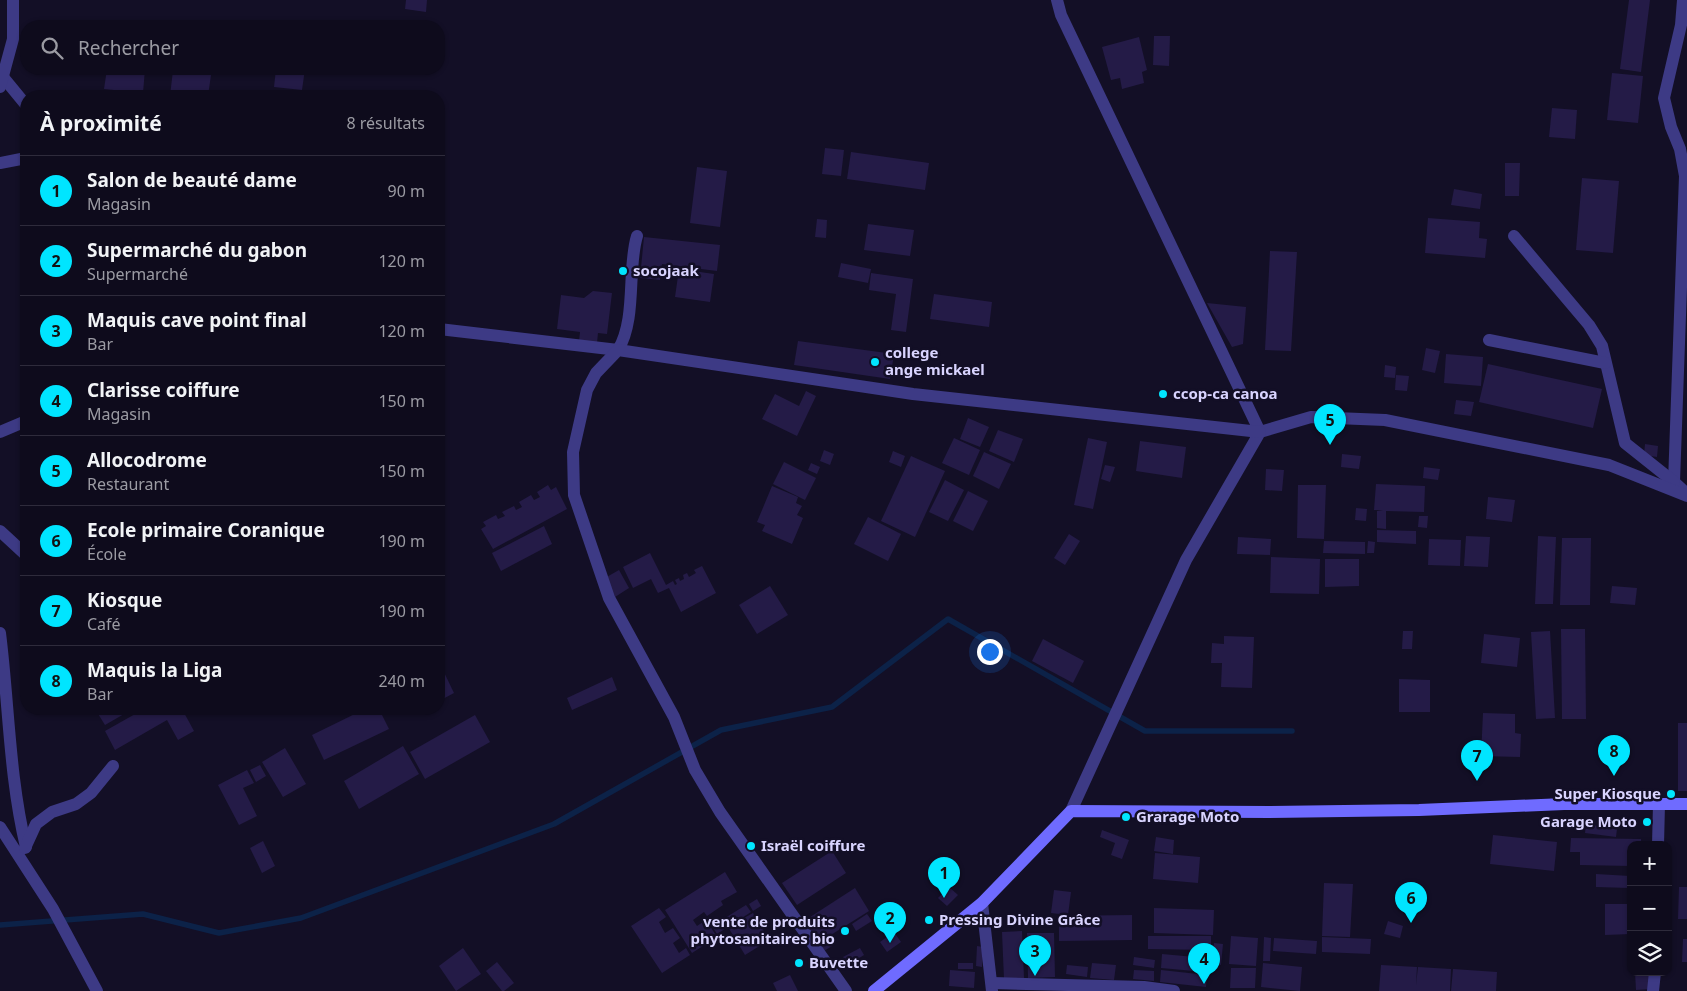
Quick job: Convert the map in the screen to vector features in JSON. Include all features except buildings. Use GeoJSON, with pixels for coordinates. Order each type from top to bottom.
{"type":"FeatureCollection","features":[{"type":"Feature","properties":{"kind":"main road"},"geometry":{"type":"LineString","coordinates":[[874,991],[982,903],[1071,811],[1390,810],[1564,804],[1687,804]]}},
{"type":"Feature","properties":{"kind":"street"},"geometry":{"type":"LineString","coordinates":[[13,0],[13,39],[1,82],[20,99]]}},
{"type":"Feature","properties":{"kind":"street"},"geometry":{"type":"LineString","coordinates":[[1057,0],[1061,15],[1260,432]]}},
{"type":"Feature","properties":{"kind":"street"},"geometry":{"type":"LineString","coordinates":[[1674,482],[1683,333],[1686,176],[1680,149],[1671,127],[1664,98],[1681,25],[1683,0]]}},
{"type":"Feature","properties":{"kind":"street"},"geometry":{"type":"LineString","coordinates":[[0,163],[20,159]]}},
{"type":"Feature","properties":{"kind":"street"},"geometry":{"type":"LineString","coordinates":[[637,236],[633,251],[632,292],[623,342],[596,373],[587,390],[572,466],[574,495],[609,598],[674,717],[695,770],[720,812],[846,991]]}},
{"type":"Feature","properties":{"kind":"street"},"geometry":{"type":"LineString","coordinates":[[1514,236],[1589,325],[1602,346],[1625,443],[1687,494]]}},
{"type":"Feature","properties":{"kind":"street"},"geometry":{"type":"LineString","coordinates":[[445,330],[618,350],[912,394],[1260,432],[1311,417],[1385,420],[1609,465],[1687,494]]}},
{"type":"Feature","properties":{"kind":"street"},"geometry":{"type":"LineString","coordinates":[[1489,340],[1605,363]]}},
{"type":"Feature","properties":{"kind":"street"},"geometry":{"type":"LineString","coordinates":[[0,432],[20,424]]}},
{"type":"Feature","properties":{"kind":"street"},"geometry":{"type":"LineString","coordinates":[[1071,811],[1186,560],[1260,432]]}},
{"type":"Feature","properties":{"kind":"street"},"geometry":{"type":"LineString","coordinates":[[0,531],[20,549]]}},
{"type":"Feature","properties":{"kind":"street"},"geometry":{"type":"LineString","coordinates":[[0,634],[6,683],[8,744],[17,809],[26,847]]}},
{"type":"Feature","properties":{"kind":"street"},"geometry":{"type":"LineString","coordinates":[[19,860],[36,824],[52,812],[76,804],[91,793],[113,766]]}},
{"type":"Feature","properties":{"kind":"street"},"geometry":{"type":"LineString","coordinates":[[1658,841],[1659,804]]}},
{"type":"Feature","properties":{"kind":"street"},"geometry":{"type":"LineString","coordinates":[[0,828],[19,860],[53,909],[97,991]]}},
{"type":"Feature","properties":{"kind":"street"},"geometry":{"type":"LineString","coordinates":[[982,903],[992,987],[1104,989],[1144,987],[1174,991]]}},
{"type":"Feature","properties":{"kind":"street"},"geometry":{"type":"LineString","coordinates":[[1653,991],[1655,976]]}},
{"type":"Feature","properties":{"kind":"waterway"},"geometry":{"type":"LineString","coordinates":[[0,925],[143,914],[219,933],[301,918],[554,824],[721,730],[832,707],[948,619],[1145,731],[1292,731]]}},
{"type":"Feature","properties":{"kind":"place","name":"socojaak"},"geometry":{"type":"Point","coordinates":[623,271]}},
{"type":"Feature","properties":{"kind":"place","name":"college ange mickael"},"geometry":{"type":"Point","coordinates":[875,362]}},
{"type":"Feature","properties":{"kind":"place","name":"ccop-ca canoa"},"geometry":{"type":"Point","coordinates":[1163,394]}},
{"type":"Feature","properties":{"kind":"place","name":"Allocodrome"},"geometry":{"type":"Point","coordinates":[1330,445]}},
{"type":"Feature","properties":{"kind":"place","name":"Maquis la Liga"},"geometry":{"type":"Point","coordinates":[1614,776]}},
{"type":"Feature","properties":{"kind":"place","name":"Kiosque"},"geometry":{"type":"Point","coordinates":[1477,781]}},
{"type":"Feature","properties":{"kind":"place","name":"Super Kiosque"},"geometry":{"type":"Point","coordinates":[1671,794]}},
{"type":"Feature","properties":{"kind":"place","name":"Grarage Moto"},"geometry":{"type":"Point","coordinates":[1126,817]}},
{"type":"Feature","properties":{"kind":"place","name":"Garage Moto"},"geometry":{"type":"Point","coordinates":[1647,822]}},
{"type":"Feature","properties":{"kind":"place","name":"Israël coiffure"},"geometry":{"type":"Point","coordinates":[751,846]}},
{"type":"Feature","properties":{"kind":"place","name":"Salon de beauté dame"},"geometry":{"type":"Point","coordinates":[944,898]}},
{"type":"Feature","properties":{"kind":"place","name":"Pressing Divine Grâce"},"geometry":{"type":"Point","coordinates":[929,920]}},
{"type":"Feature","properties":{"kind":"place","name":"Ecole primaire Coranique"},"geometry":{"type":"Point","coordinates":[1411,923]}},
{"type":"Feature","properties":{"kind":"place","name":"vente de produits phytosanitaires bio"},"geometry":{"type":"Point","coordinates":[845,931]}},
{"type":"Feature","properties":{"kind":"place","name":"Supermarché du gabon"},"geometry":{"type":"Point","coordinates":[890,943]}},
{"type":"Feature","properties":{"kind":"place","name":"Buvette"},"geometry":{"type":"Point","coordinates":[799,963]}},
{"type":"Feature","properties":{"kind":"place","name":"Maquis cave point final"},"geometry":{"type":"Point","coordinates":[1035,976]}},
{"type":"Feature","properties":{"kind":"place","name":"Clarisse coiffure"},"geometry":{"type":"Point","coordinates":[1204,984]}}]}
